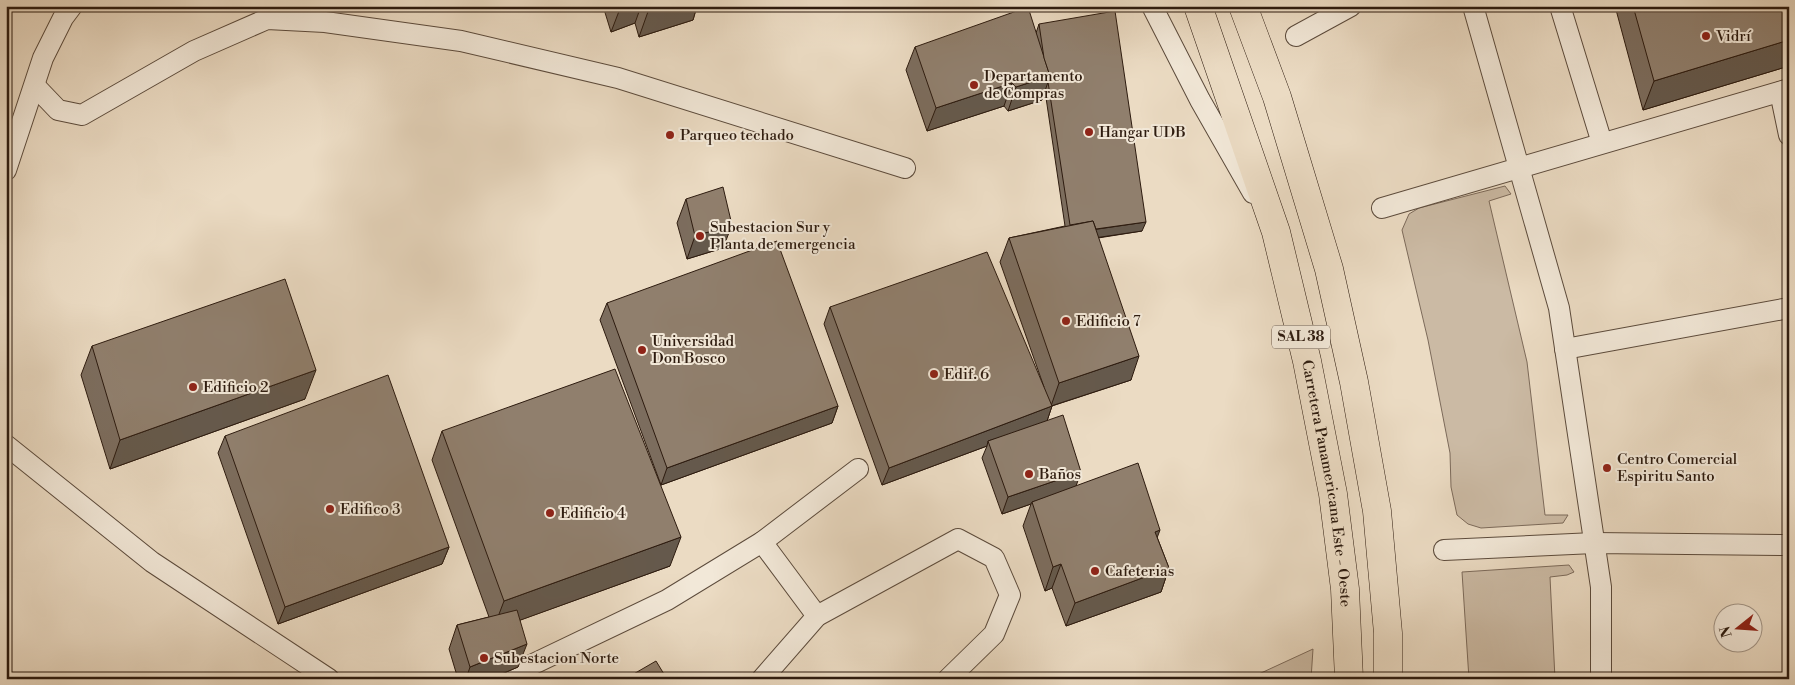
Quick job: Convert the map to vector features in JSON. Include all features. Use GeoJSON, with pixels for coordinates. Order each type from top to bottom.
{"type":"FeatureCollection","features":[{"type":"Feature","properties":{"kind":"highway","name":"Carretera Panamericana Este - Oeste"},"geometry":{"type":"LineString","coordinates":[[1198,6],[1276,232],[1307,361],[1333,494],[1345,588],[1349,679]]}},
{"type":"Feature","properties":{"kind":"highway","name":"SAL 38"},"geometry":{"type":"LineString","coordinates":[[1243,6],[1277,97],[1329,269],[1352,372],[1377,511],[1388,634],[1388,679]]}},
{"type":"Feature","properties":{"kind":"lane"},"geometry":{"type":"LineString","coordinates":[[6,170],[43,58],[63,18],[72,6]]}},
{"type":"Feature","properties":{"kind":"lane"},"geometry":{"type":"LineString","coordinates":[[1152,6],[1200,100],[1276,232]]}},
{"type":"Feature","properties":{"kind":"lane"},"geometry":{"type":"LineString","coordinates":[[1296,36],[1351,6]]}},
{"type":"Feature","properties":{"kind":"lane"},"geometry":{"type":"LineString","coordinates":[[1473,6],[1559,308],[1601,587],[1601,679]]}},
{"type":"Feature","properties":{"kind":"lane"},"geometry":{"type":"LineString","coordinates":[[1560,6],[1602,143]]}},
{"type":"Feature","properties":{"kind":"lane"},"geometry":{"type":"LineString","coordinates":[[35,86],[58,110],[82,115],[194,51],[268,19],[325,22],[461,41],[618,78],[905,168]]}},
{"type":"Feature","properties":{"kind":"lane"},"geometry":{"type":"LineString","coordinates":[[1382,208],[1785,90],[1789,135]]}},
{"type":"Feature","properties":{"kind":"lane"},"geometry":{"type":"LineString","coordinates":[[1565,349],[1789,308]]}},
{"type":"Feature","properties":{"kind":"lane"},"geometry":{"type":"LineString","coordinates":[[6,445],[152,562],[329,679]]}},
{"type":"Feature","properties":{"kind":"lane"},"geometry":{"type":"LineString","coordinates":[[502,679],[667,600],[762,542],[858,469]]}},
{"type":"Feature","properties":{"kind":"lane"},"geometry":{"type":"LineString","coordinates":[[762,679],[817,616],[958,539],[994,558],[1010,595],[994,634],[948,679]]}},
{"type":"Feature","properties":{"kind":"lane"},"geometry":{"type":"LineString","coordinates":[[762,542],[817,616]]}},
{"type":"Feature","properties":{"kind":"lane"},"geometry":{"type":"LineString","coordinates":[[1444,550],[1594,543],[1789,546]]}},
{"type":"Feature","properties":{"kind":"shaded area"},"geometry":{"type":"Polygon","coordinates":[[[1505,186],[1511,194],[1489,201],[1527,362],[1545,515],[1568,515],[1563,523],[1481,528],[1468,524],[1457,515],[1451,487],[1450,453],[1428,340],[1402,230],[1409,214],[1419,208],[1505,186]]]}},
{"type":"Feature","properties":{"kind":"shaded area"},"geometry":{"type":"Polygon","coordinates":[[[1569,565],[1574,572],[1567,575],[1550,577],[1555,679],[1469,679],[1462,572],[1569,565]]]}},
{"type":"Feature","properties":{"kind":"shaded area"},"geometry":{"type":"Polygon","coordinates":[[[1313,649],[1311,679],[1248,679],[1313,649]]]}},
{"type":"Feature","properties":{"kind":"building","name":"Vidrí"},"geometry":{"type":"Polygon","coordinates":[[[1633,6],[1789,6],[1789,40],[1654,81],[1633,6]]]}},
{"type":"Feature","properties":{"kind":"building","name":"Departamento de Compras"},"geometry":{"type":"Polygon","coordinates":[[[1028,7],[1050,76],[1016,87],[1012,83],[936,108],[915,47],[1028,7]]]}},
{"type":"Feature","properties":{"kind":"building","name":"Hangar UDB"},"geometry":{"type":"Polygon","coordinates":[[[1115,11],[1146,222],[1096,229],[1093,221],[1070,225],[1048,82],[1050,76],[1044,58],[1039,24],[1115,11]]]}},
{"type":"Feature","properties":{"kind":"building"},"geometry":{"type":"Polygon","coordinates":[[[723,187],[732,225],[695,236],[686,199],[723,187]]]}},
{"type":"Feature","properties":{"kind":"building","name":"Edificio 7"},"geometry":{"type":"Polygon","coordinates":[[[1093,221],[1139,356],[1059,383],[1009,238],[1093,221]]]}},
{"type":"Feature","properties":{"kind":"building"},"geometry":{"type":"Polygon","coordinates":[[[777,241],[838,406],[667,468],[607,303],[777,241]]]}},
{"type":"Feature","properties":{"kind":"building","name":"Edif. 6"},"geometry":{"type":"Polygon","coordinates":[[[987,252],[1052,406],[889,468],[830,307],[987,252]]]}},
{"type":"Feature","properties":{"kind":"building","name":"Edificio 2"},"geometry":{"type":"Polygon","coordinates":[[[285,279],[316,370],[120,440],[92,346],[285,279]]]}},
{"type":"Feature","properties":{"kind":"building","name":"Edificio 4"},"geometry":{"type":"Polygon","coordinates":[[[615,369],[681,537],[504,601],[442,431],[615,369]]]}},
{"type":"Feature","properties":{"kind":"building","name":"Edifico 3"},"geometry":{"type":"Polygon","coordinates":[[[388,375],[449,547],[285,607],[225,436],[388,375]]]}},
{"type":"Feature","properties":{"kind":"building","name":"Baños"},"geometry":{"type":"Polygon","coordinates":[[[1063,415],[1081,472],[1008,497],[988,441],[1063,415]]]}},
{"type":"Feature","properties":{"kind":"building","name":"Cafeterias"},"geometry":{"type":"Polygon","coordinates":[[[1138,463],[1160,530],[1155,532],[1169,568],[1075,603],[1061,564],[1053,567],[1032,502],[1138,463]]]}},
{"type":"Feature","properties":{"kind":"building"},"geometry":{"type":"Polygon","coordinates":[[[517,610],[527,644],[470,667],[457,625],[517,610]]]}},
{"type":"Feature","properties":{"kind":"building"},"geometry":{"type":"Polygon","coordinates":[[[656,661],[667,679],[625,679],[656,661]]]}},
{"type":"Feature","properties":{"kind":"place","name":"Vidrí"},"geometry":{"type":"Point","coordinates":[1706,36]}},
{"type":"Feature","properties":{"kind":"place","name":"Departamento de Compras"},"geometry":{"type":"Point","coordinates":[974,85]}},
{"type":"Feature","properties":{"kind":"place","name":"Hangar UDB"},"geometry":{"type":"Point","coordinates":[1089,132]}},
{"type":"Feature","properties":{"kind":"place","name":"Parqueo techado"},"geometry":{"type":"Point","coordinates":[670,135]}},
{"type":"Feature","properties":{"kind":"place","name":"Subestacion Sur y Planta de emergencia"},"geometry":{"type":"Point","coordinates":[700,236]}},
{"type":"Feature","properties":{"kind":"place","name":"Edificio 7"},"geometry":{"type":"Point","coordinates":[1066,321]}},
{"type":"Feature","properties":{"kind":"place","name":"Universidad Don Bosco"},"geometry":{"type":"Point","coordinates":[642,350]}},
{"type":"Feature","properties":{"kind":"place","name":"Edif. 6"},"geometry":{"type":"Point","coordinates":[934,374]}},
{"type":"Feature","properties":{"kind":"place","name":"Edificio 2"},"geometry":{"type":"Point","coordinates":[193,387]}},
{"type":"Feature","properties":{"kind":"place","name":"Centro Comercial Espiritu Santo"},"geometry":{"type":"Point","coordinates":[1607,468]}},
{"type":"Feature","properties":{"kind":"place","name":"Baños"},"geometry":{"type":"Point","coordinates":[1029,474]}},
{"type":"Feature","properties":{"kind":"place","name":"Edifico 3"},"geometry":{"type":"Point","coordinates":[330,509]}},
{"type":"Feature","properties":{"kind":"place","name":"Edificio 4"},"geometry":{"type":"Point","coordinates":[550,513]}},
{"type":"Feature","properties":{"kind":"place","name":"Cafeterias"},"geometry":{"type":"Point","coordinates":[1095,571]}},
{"type":"Feature","properties":{"kind":"place","name":"Subestacion Norte"},"geometry":{"type":"Point","coordinates":[484,658]}}]}
